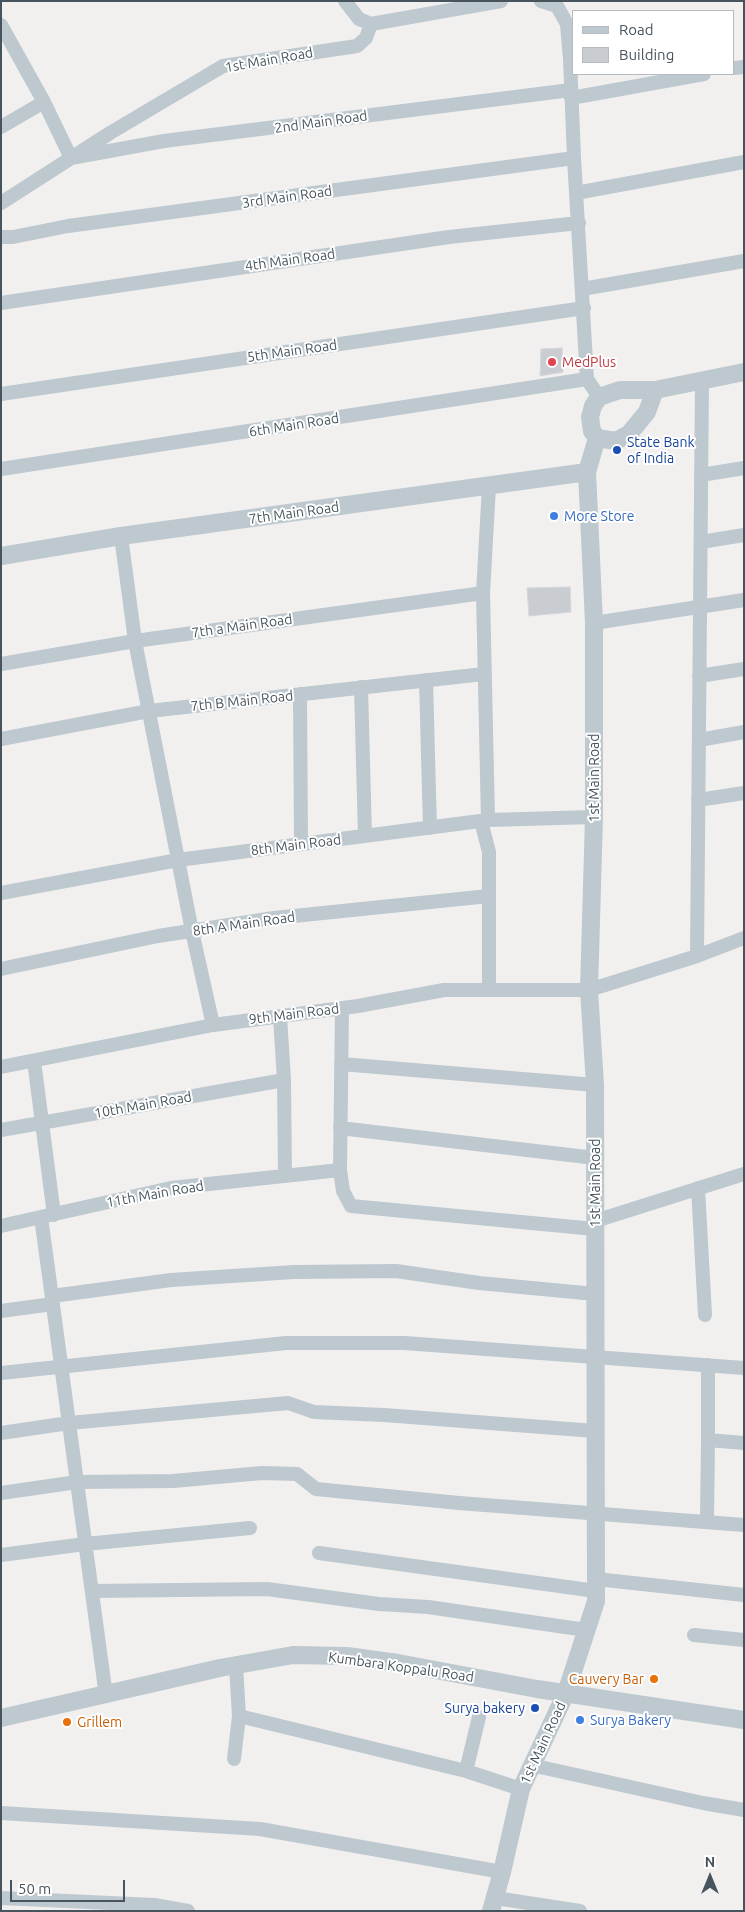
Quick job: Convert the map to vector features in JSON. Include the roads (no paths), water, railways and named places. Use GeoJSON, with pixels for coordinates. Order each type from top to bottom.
{"type":"FeatureCollection","features":[{"type":"Feature","properties":{"kind":"street"},"geometry":{"type":"LineString","coordinates":[[345,1],[359,19],[371,24],[501,1]]}},
{"type":"Feature","properties":{"kind":"street"},"geometry":{"type":"LineString","coordinates":[[541,1],[557,6],[567,24],[587,379],[599,397]]}},
{"type":"Feature","properties":{"kind":"street","name":"1st Main Road"},"geometry":{"type":"LineString","coordinates":[[1,203],[110,133],[223,66],[357,46],[366,38],[371,24]]}},
{"type":"Feature","properties":{"kind":"street"},"geometry":{"type":"LineString","coordinates":[[1,25],[44,102],[71,158]]}},
{"type":"Feature","properties":{"kind":"street","name":"2nd Main Road"},"geometry":{"type":"LineString","coordinates":[[71,158],[164,142],[571,94],[697,75]]}},
{"type":"Feature","properties":{"kind":"street"},"geometry":{"type":"LineString","coordinates":[[1,127],[44,102]]}},
{"type":"Feature","properties":{"kind":"street","name":"3rd Main Road"},"geometry":{"type":"LineString","coordinates":[[1,237],[13,237],[68,226],[574,158]]}},
{"type":"Feature","properties":{"kind":"street"},"geometry":{"type":"LineString","coordinates":[[576,194],[744,162]]}},
{"type":"Feature","properties":{"kind":"street","name":"4th Main Road"},"geometry":{"type":"LineString","coordinates":[[1,303],[449,237],[579,223]]}},
{"type":"Feature","properties":{"kind":"street"},"geometry":{"type":"LineString","coordinates":[[582,289],[744,261]]}},
{"type":"Feature","properties":{"kind":"street","name":"5th Main Road"},"geometry":{"type":"LineString","coordinates":[[1,394],[584,308]]}},
{"type":"Feature","properties":{"kind":"street"},"geometry":{"type":"LineString","coordinates":[[655,390],[647,412],[629,434],[616,441],[597,438],[592,430],[590,417],[599,397],[620,390],[655,390],[744,372]]}},
{"type":"Feature","properties":{"kind":"street","name":"6th Main Road"},"geometry":{"type":"LineString","coordinates":[[1,469],[587,379]]}},
{"type":"Feature","properties":{"kind":"street"},"geometry":{"type":"LineString","coordinates":[[696,956],[702,380]]}},
{"type":"Feature","properties":{"kind":"street","name":"1st Main Road"},"geometry":{"type":"LineString","coordinates":[[493,1905],[521,1789],[566,1693],[596,1601],[595,1085],[590,990],[594,817],[594,623],[587,472],[597,438]]}},
{"type":"Feature","properties":{"kind":"street"},"geometry":{"type":"LineString","coordinates":[[701,475],[744,468]]}},
{"type":"Feature","properties":{"kind":"street","name":"7th Main Road"},"geometry":{"type":"LineString","coordinates":[[1,556],[121,536],[587,472]]}},
{"type":"Feature","properties":{"kind":"street"},"geometry":{"type":"LineString","coordinates":[[489,486],[483,593],[485,821],[489,852],[489,990]]}},
{"type":"Feature","properties":{"kind":"street"},"geometry":{"type":"LineString","coordinates":[[700,542],[744,535]]}},
{"type":"Feature","properties":{"kind":"street"},"geometry":{"type":"LineString","coordinates":[[121,536],[135,641],[192,931],[213,1025]]}},
{"type":"Feature","properties":{"kind":"street","name":"7th a Main Road"},"geometry":{"type":"LineString","coordinates":[[1,664],[135,641],[483,593]]}},
{"type":"Feature","properties":{"kind":"street"},"geometry":{"type":"LineString","coordinates":[[594,623],[744,600]]}},
{"type":"Feature","properties":{"kind":"street"},"geometry":{"type":"LineString","coordinates":[[699,676],[744,669]]}},
{"type":"Feature","properties":{"kind":"street","name":"7th B Main Road"},"geometry":{"type":"LineString","coordinates":[[1,740],[149,711],[484,674]]}},
{"type":"Feature","properties":{"kind":"street"},"geometry":{"type":"LineString","coordinates":[[426,680],[430,828]]}},
{"type":"Feature","properties":{"kind":"street"},"geometry":{"type":"LineString","coordinates":[[361,687],[365,836]]}},
{"type":"Feature","properties":{"kind":"street"},"geometry":{"type":"LineString","coordinates":[[300,694],[301,844]]}},
{"type":"Feature","properties":{"kind":"street"},"geometry":{"type":"LineString","coordinates":[[698,740],[744,732]]}},
{"type":"Feature","properties":{"kind":"street"},"geometry":{"type":"LineString","coordinates":[[698,800],[744,793]]}},
{"type":"Feature","properties":{"kind":"street","name":"8th Main Road"},"geometry":{"type":"LineString","coordinates":[[1,893],[178,860],[301,844],[485,821],[594,817]]}},
{"type":"Feature","properties":{"kind":"street","name":"8th A Main Road"},"geometry":{"type":"LineString","coordinates":[[1,969],[158,936],[274,918],[489,896]]}},
{"type":"Feature","properties":{"kind":"street","name":"9th Main Road"},"geometry":{"type":"LineString","coordinates":[[1,1067],[213,1025],[342,1008],[444,990],[590,990],[696,956],[744,938]]}},
{"type":"Feature","properties":{"kind":"street"},"geometry":{"type":"LineString","coordinates":[[342,1008],[340,1170],[343,1191],[351,1206],[595,1225],[698,1188],[744,1174]]}},
{"type":"Feature","properties":{"kind":"street"},"geometry":{"type":"LineString","coordinates":[[280,1016],[284,1080],[284,1176]]}},
{"type":"Feature","properties":{"kind":"street"},"geometry":{"type":"LineString","coordinates":[[34,1061],[42,1122],[53,1300],[106,1696]]}},
{"type":"Feature","properties":{"kind":"street"},"geometry":{"type":"LineString","coordinates":[[341,1064],[595,1085]]}},
{"type":"Feature","properties":{"kind":"street","name":"10th Main Road"},"geometry":{"type":"LineString","coordinates":[[1,1130],[284,1080]]}},
{"type":"Feature","properties":{"kind":"street"},"geometry":{"type":"LineString","coordinates":[[340,1128],[595,1158]]}},
{"type":"Feature","properties":{"kind":"street","name":"11th Main Road"},"geometry":{"type":"LineString","coordinates":[[1,1226],[171,1188],[340,1170]]}},
{"type":"Feature","properties":{"kind":"street"},"geometry":{"type":"LineString","coordinates":[[698,1188],[705,1315]]}},
{"type":"Feature","properties":{"kind":"street"},"geometry":{"type":"LineString","coordinates":[[1,1311],[171,1280],[294,1272],[396,1271],[479,1283],[595,1294]]}},
{"type":"Feature","properties":{"kind":"street"},"geometry":{"type":"LineString","coordinates":[[1,1373],[286,1343],[404,1343],[744,1368]]}},
{"type":"Feature","properties":{"kind":"street"},"geometry":{"type":"LineString","coordinates":[[707,1522],[708,1365]]}},
{"type":"Feature","properties":{"kind":"street"},"geometry":{"type":"LineString","coordinates":[[1,1433],[69,1424],[288,1403],[314,1412],[595,1431]]}},
{"type":"Feature","properties":{"kind":"street"},"geometry":{"type":"LineString","coordinates":[[708,1440],[744,1443]]}},
{"type":"Feature","properties":{"kind":"street"},"geometry":{"type":"LineString","coordinates":[[1,1493],[77,1482],[173,1481],[262,1473],[297,1474],[316,1489],[460,1503],[744,1525]]}},
{"type":"Feature","properties":{"kind":"street"},"geometry":{"type":"LineString","coordinates":[[1,1555],[85,1544],[250,1528]]}},
{"type":"Feature","properties":{"kind":"street"},"geometry":{"type":"LineString","coordinates":[[320,1553],[596,1585],[744,1595]]}},
{"type":"Feature","properties":{"kind":"street"},"geometry":{"type":"LineString","coordinates":[[92,1591],[267,1589],[379,1604],[428,1607],[586,1630]]}},
{"type":"Feature","properties":{"kind":"street"},"geometry":{"type":"LineString","coordinates":[[694,1635],[744,1640]]}},
{"type":"Feature","properties":{"kind":"street","name":"Kumbara Koppalu Road"},"geometry":{"type":"LineString","coordinates":[[1,1718],[293,1655],[347,1656],[398,1663],[566,1693],[744,1720]]}},
{"type":"Feature","properties":{"kind":"street"},"geometry":{"type":"LineString","coordinates":[[234,1759],[239,1716],[236,1666]]}},
{"type":"Feature","properties":{"kind":"street"},"geometry":{"type":"LineString","coordinates":[[239,1716],[466,1771],[521,1789]]}},
{"type":"Feature","properties":{"kind":"street"},"geometry":{"type":"LineString","coordinates":[[466,1771],[479,1717]]}},
{"type":"Feature","properties":{"kind":"street"},"geometry":{"type":"LineString","coordinates":[[531,1765],[703,1803],[744,1810]]}},
{"type":"Feature","properties":{"kind":"street"},"geometry":{"type":"LineString","coordinates":[[1,1813],[260,1829],[502,1872]]}},
{"type":"Feature","properties":{"kind":"street"},"geometry":{"type":"LineString","coordinates":[[1,1898],[154,1905],[188,1911]]}},
{"type":"Feature","properties":{"kind":"street"},"geometry":{"type":"LineString","coordinates":[[493,1905],[580,1911]]}},
{"type":"Feature","properties":{"kind":"place","name":"MedPlus"},"geometry":{"type":"Point","coordinates":[552,362]}},
{"type":"Feature","properties":{"kind":"place","name":"State Bank of India"},"geometry":{"type":"Point","coordinates":[617,450]}},
{"type":"Feature","properties":{"kind":"place","name":"More Store"},"geometry":{"type":"Point","coordinates":[554,516]}},
{"type":"Feature","properties":{"kind":"place","name":"Cauvery Bar"},"geometry":{"type":"Point","coordinates":[654,1679]}},
{"type":"Feature","properties":{"kind":"place","name":"Surya bakery"},"geometry":{"type":"Point","coordinates":[535,1708]}},
{"type":"Feature","properties":{"kind":"place","name":"Surya Bakery"},"geometry":{"type":"Point","coordinates":[580,1720]}},
{"type":"Feature","properties":{"kind":"place","name":"Grillem"},"geometry":{"type":"Point","coordinates":[67,1722]}}]}
